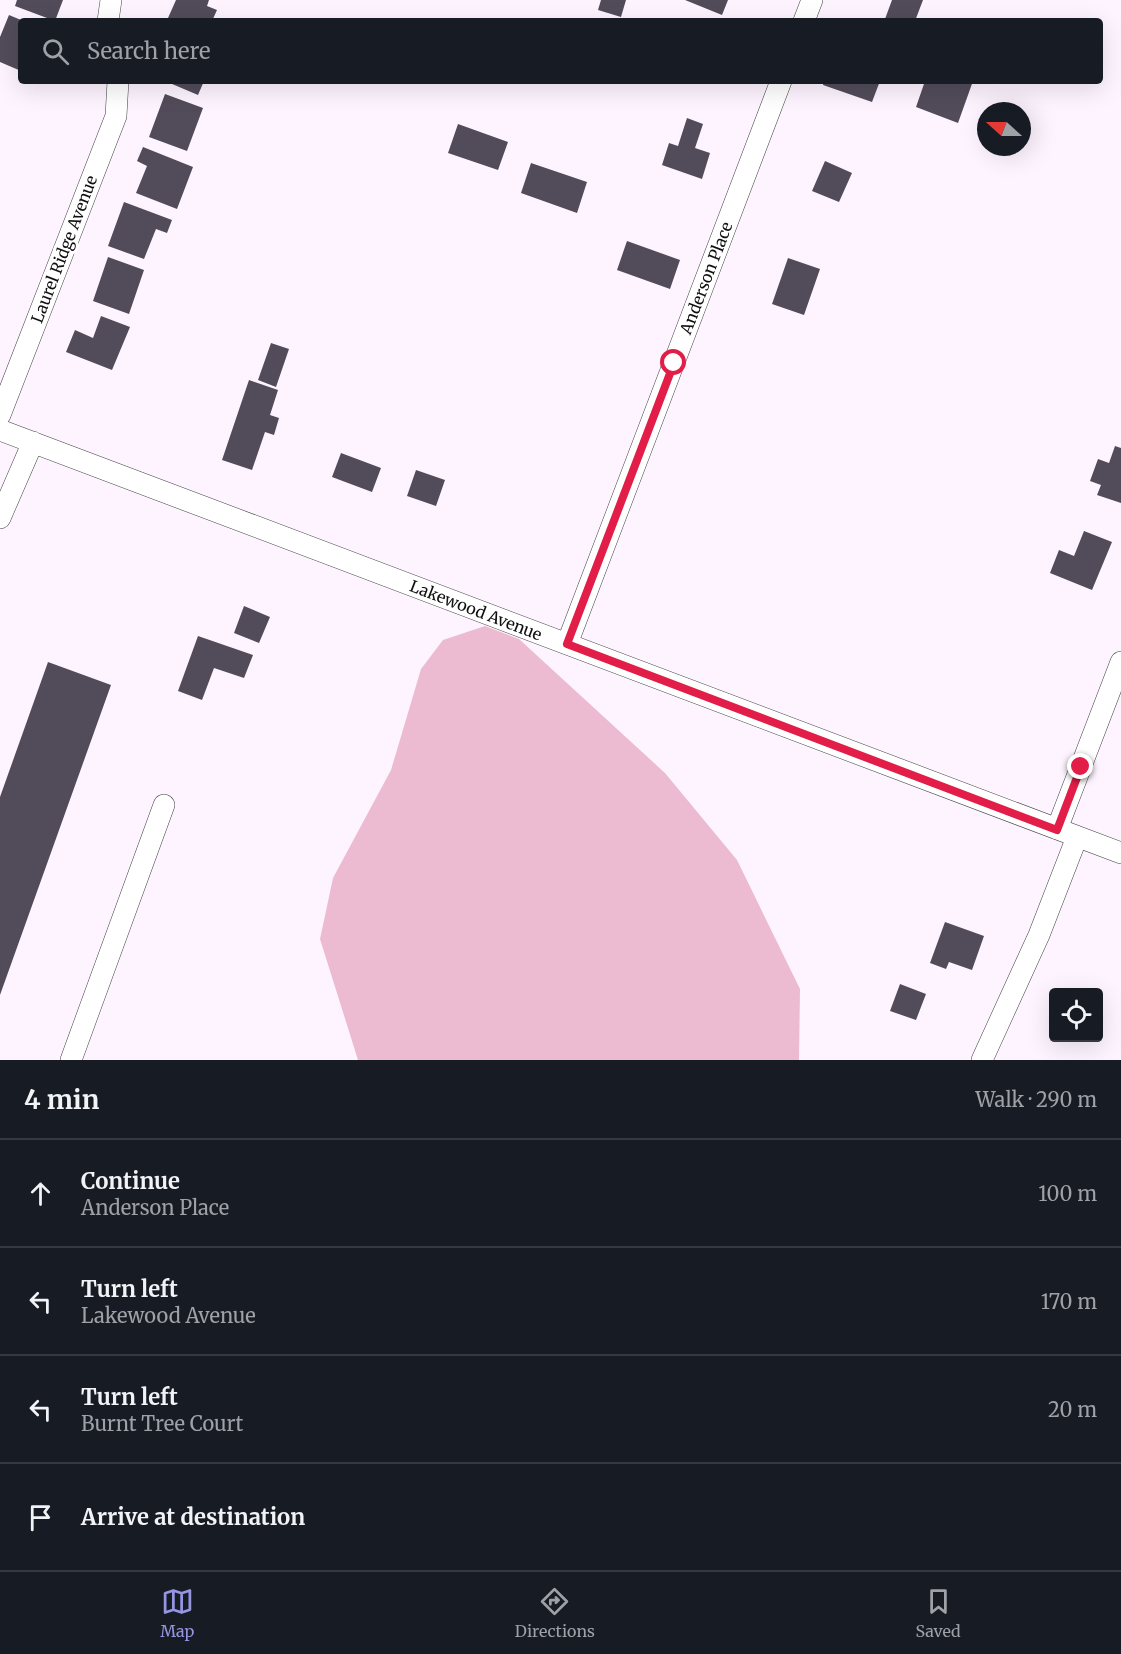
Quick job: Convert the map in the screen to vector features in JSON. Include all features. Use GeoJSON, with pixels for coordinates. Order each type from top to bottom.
{"type":"FeatureCollection","features":[{"type":"Feature","properties":{"kind":"street"},"geometry":{"type":"LineString","coordinates":[[108,18],[111,0]]}},
{"type":"Feature","properties":{"kind":"street","name":"Laurel Ridge Avenue"},"geometry":{"type":"LineString","coordinates":[[0,415],[116,116],[118,84]]}},
{"type":"Feature","properties":{"kind":"street","name":"Anderson Place"},"geometry":{"type":"LineString","coordinates":[[567,644],[780,84]]}},
{"type":"Feature","properties":{"kind":"street","name":"Lakewood Avenue"},"geometry":{"type":"LineString","coordinates":[[0,430],[1121,854]]}},
{"type":"Feature","properties":{"kind":"street"},"geometry":{"type":"LineString","coordinates":[[0,518],[33,442]]}},
{"type":"Feature","properties":{"kind":"street"},"geometry":{"type":"LineString","coordinates":[[982,1060],[1039,935],[1067,833],[1121,662]]}},
{"type":"Feature","properties":{"kind":"street"},"geometry":{"type":"LineString","coordinates":[[71,1060],[164,805]]}},
{"type":"Feature","properties":{"kind":"shaded area"},"geometry":{"type":"Polygon","coordinates":[[[485,626],[519,639],[665,773],[737,860],[800,989],[799,1060],[358,1060],[320,939],[333,878],[391,770],[421,669],[443,640],[485,626]]]}},
{"type":"Feature","properties":{"kind":"building"},"geometry":{"type":"Polygon","coordinates":[[[17,0],[63,0],[56,18],[47,18],[15,6],[17,0]]]}},
{"type":"Feature","properties":{"kind":"building"},"geometry":{"type":"Polygon","coordinates":[[[176,0],[209,0],[207,6],[217,10],[213,18],[168,18],[176,0]]]}},
{"type":"Feature","properties":{"kind":"building"},"geometry":{"type":"Polygon","coordinates":[[[601,0],[626,0],[621,17],[598,10],[601,0]]]}},
{"type":"Feature","properties":{"kind":"building"},"geometry":{"type":"Polygon","coordinates":[[[685,0],[728,0],[722,15],[685,0]]]}},
{"type":"Feature","properties":{"kind":"building"},"geometry":{"type":"Polygon","coordinates":[[[892,0],[923,0],[916,18],[885,18],[892,0]]]}},
{"type":"Feature","properties":{"kind":"building"},"geometry":{"type":"Polygon","coordinates":[[[9,15],[18,19],[18,70],[0,62],[0,37],[9,15]]]}},
{"type":"Feature","properties":{"kind":"building"},"geometry":{"type":"Polygon","coordinates":[[[172,84],[203,84],[198,95],[172,84]]]}},
{"type":"Feature","properties":{"kind":"building"},"geometry":{"type":"Polygon","coordinates":[[[823,84],[879,84],[872,102],[823,84]]]}},
{"type":"Feature","properties":{"kind":"building"},"geometry":{"type":"Polygon","coordinates":[[[924,84],[972,84],[958,123],[916,107],[924,84]]]}},
{"type":"Feature","properties":{"kind":"building"},"geometry":{"type":"Polygon","coordinates":[[[165,94],[203,108],[187,151],[149,137],[165,94]]]}},
{"type":"Feature","properties":{"kind":"building"},"geometry":{"type":"Polygon","coordinates":[[[687,118],[703,124],[695,148],[710,153],[702,179],[662,165],[669,143],[678,146],[687,118]]]}},
{"type":"Feature","properties":{"kind":"building"},"geometry":{"type":"Polygon","coordinates":[[[458,124],[508,142],[498,170],[448,153],[458,124]]]}},
{"type":"Feature","properties":{"kind":"building"},"geometry":{"type":"Polygon","coordinates":[[[143,147],[193,167],[177,209],[136,193],[147,166],[137,161],[143,147]]]}},
{"type":"Feature","properties":{"kind":"building"},"geometry":{"type":"Polygon","coordinates":[[[825,161],[852,173],[839,202],[812,191],[825,161]]]}},
{"type":"Feature","properties":{"kind":"building"},"geometry":{"type":"Polygon","coordinates":[[[531,163],[587,182],[577,213],[521,193],[531,163]]]}},
{"type":"Feature","properties":{"kind":"building"},"geometry":{"type":"Polygon","coordinates":[[[124,202],[172,220],[167,233],[156,229],[144,259],[108,246],[124,202]]]}},
{"type":"Feature","properties":{"kind":"building"},"geometry":{"type":"Polygon","coordinates":[[[627,241],[680,260],[670,289],[617,270],[627,241]]]}},
{"type":"Feature","properties":{"kind":"building"},"geometry":{"type":"Polygon","coordinates":[[[108,257],[144,270],[129,314],[93,301],[108,257]]]}},
{"type":"Feature","properties":{"kind":"building"},"geometry":{"type":"Polygon","coordinates":[[[788,258],[820,269],[804,315],[772,304],[788,258]]]}},
{"type":"Feature","properties":{"kind":"building"},"geometry":{"type":"Polygon","coordinates":[[[101,316],[130,327],[112,370],[66,352],[75,330],[93,338],[101,316]]]}},
{"type":"Feature","properties":{"kind":"building"},"geometry":{"type":"Polygon","coordinates":[[[271,343],[289,349],[276,387],[258,380],[271,343]]]}},
{"type":"Feature","properties":{"kind":"building"},"geometry":{"type":"Polygon","coordinates":[[[249,380],[278,390],[270,415],[279,418],[274,435],[265,432],[252,470],[222,460],[249,380]]]}},
{"type":"Feature","properties":{"kind":"building"},"geometry":{"type":"Polygon","coordinates":[[[1115,446],[1121,448],[1121,503],[1097,495],[1101,485],[1090,481],[1098,459],[1109,463],[1115,446]]]}},
{"type":"Feature","properties":{"kind":"building"},"geometry":{"type":"Polygon","coordinates":[[[341,453],[381,468],[372,492],[332,477],[341,453]]]}},
{"type":"Feature","properties":{"kind":"building"},"geometry":{"type":"Polygon","coordinates":[[[416,470],[445,480],[436,506],[407,496],[416,470]]]}},
{"type":"Feature","properties":{"kind":"building"},"geometry":{"type":"Polygon","coordinates":[[[1084,531],[1112,542],[1092,590],[1050,573],[1059,550],[1074,556],[1084,531]]]}},
{"type":"Feature","properties":{"kind":"building"},"geometry":{"type":"Polygon","coordinates":[[[244,606],[270,617],[259,643],[234,633],[244,606]]]}},
{"type":"Feature","properties":{"kind":"building"},"geometry":{"type":"Polygon","coordinates":[[[198,636],[253,655],[244,678],[214,668],[202,700],[178,691],[198,636]]]}},
{"type":"Feature","properties":{"kind":"building"},"geometry":{"type":"Polygon","coordinates":[[[48,662],[111,685],[0,995],[0,797],[48,662]]]}},
{"type":"Feature","properties":{"kind":"building"},"geometry":{"type":"Polygon","coordinates":[[[945,922],[984,936],[972,970],[949,962],[946,969],[930,963],[945,922]]]}},
{"type":"Feature","properties":{"kind":"building"},"geometry":{"type":"Polygon","coordinates":[[[900,984],[926,994],[916,1020],[890,1011],[900,984]]]}},
{"type":"Feature","properties":{"kind":"route"},"geometry":{"type":"LineString","coordinates":[[674,363],[567,644],[1057,830],[1081,767]]}}]}
